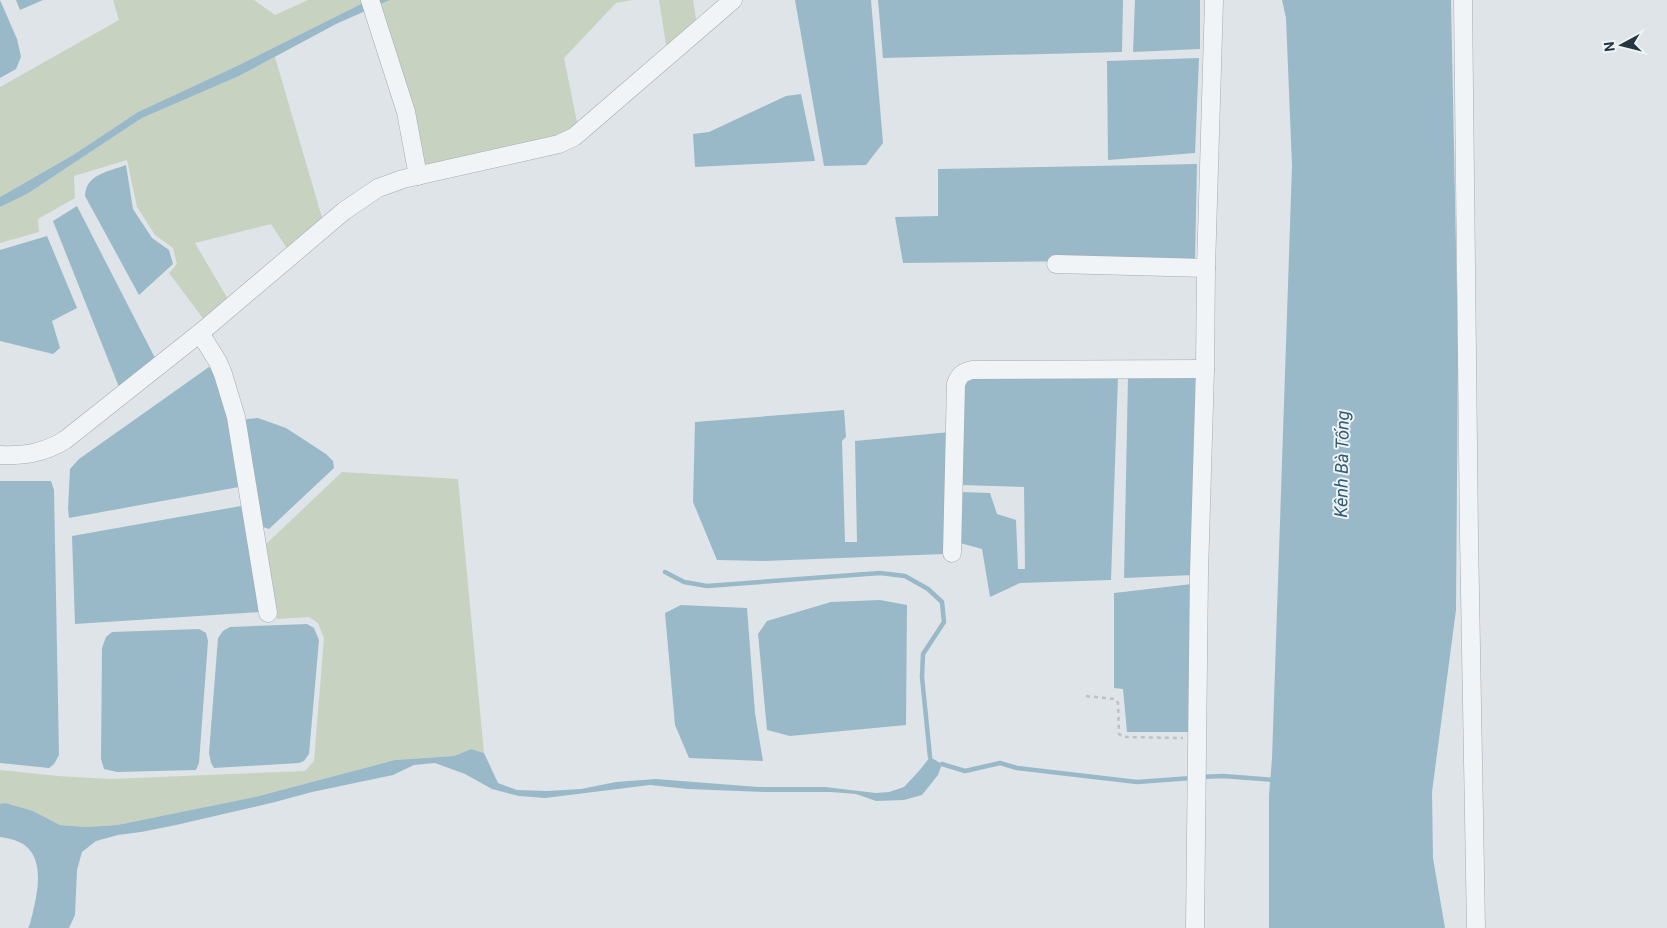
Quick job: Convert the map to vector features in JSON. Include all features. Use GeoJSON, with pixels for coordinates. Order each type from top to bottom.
{"type":"FeatureCollection","features":[{"type":"Feature","properties":{"kind":"street"},"geometry":{"type":"LineString","coordinates":[[370,0],[406,112],[418,176]]}},
{"type":"Feature","properties":{"kind":"street"},"geometry":{"type":"LineString","coordinates":[[0,455],[18,456],[40,452],[50,449],[65,440],[200,333],[344,211],[384,185],[559,144],[569,140],[733,0]]}},
{"type":"Feature","properties":{"kind":"street"},"geometry":{"type":"LineString","coordinates":[[1195,928],[1199,573],[1214,0]]}},
{"type":"Feature","properties":{"kind":"street"},"geometry":{"type":"LineString","coordinates":[[1463,0],[1469,546],[1476,928]]}},
{"type":"Feature","properties":{"kind":"street"},"geometry":{"type":"LineString","coordinates":[[1056,264],[1206,268]]}},
{"type":"Feature","properties":{"kind":"street"},"geometry":{"type":"LineString","coordinates":[[200,333],[218,362],[236,417],[268,613]]}},
{"type":"Feature","properties":{"kind":"street"},"geometry":{"type":"LineString","coordinates":[[952,554],[956,384],[959,376],[965,372],[982,370],[1205,369]]}},
{"type":"Feature","properties":{"kind":"path"},"geometry":{"type":"LineString","coordinates":[[1086,696],[1115,699],[1118,703],[1119,734],[1123,737],[1198,746]]}},
{"type":"Feature","properties":{"kind":"green space"},"geometry":{"type":"Polygon","coordinates":[[[113,0],[254,0],[275,15],[308,0],[363,0],[363,3],[237,66],[138,112],[73,155],[0,197],[0,87],[119,20],[113,0]]]}},
{"type":"Feature","properties":{"kind":"green space"},"geometry":{"type":"Polygon","coordinates":[[[390,0],[632,0],[616,3],[564,58],[578,127],[566,134],[421,170],[377,6],[390,0]]]}},
{"type":"Feature","properties":{"kind":"green space"},"geometry":{"type":"Polygon","coordinates":[[[659,0],[693,0],[697,25],[667,51],[659,0]]]}},
{"type":"Feature","properties":{"kind":"green space"},"geometry":{"type":"Polygon","coordinates":[[[275,57],[323,221],[288,250],[271,224],[195,243],[229,301],[205,321],[169,273],[177,264],[173,248],[155,235],[137,207],[127,160],[74,176],[75,198],[38,219],[39,232],[0,243],[0,207],[27,194],[142,118],[239,76],[275,57]]]}},
{"type":"Feature","properties":{"kind":"green space"},"geometry":{"type":"Polygon","coordinates":[[[342,472],[458,479],[484,753],[471,749],[454,756],[395,760],[255,797],[117,825],[86,827],[60,825],[33,811],[0,804],[0,770],[111,779],[305,771],[314,761],[324,638],[318,623],[309,617],[277,619],[265,545],[342,472]]]}},
{"type":"Feature","properties":{"kind":"water"},"geometry":{"type":"Polygon","coordinates":[[[0,0],[17,39],[21,57],[16,69],[0,78],[0,0]]]}},
{"type":"Feature","properties":{"kind":"water"},"geometry":{"type":"Polygon","coordinates":[[[16,0],[43,0],[20,10],[16,0]]]}},
{"type":"Feature","properties":{"kind":"water"},"geometry":{"type":"Polygon","coordinates":[[[369,0],[390,0],[336,24],[239,76],[142,118],[27,194],[0,207],[0,197],[73,155],[138,112],[237,66],[369,0]]]}},
{"type":"Feature","properties":{"kind":"water"},"geometry":{"type":"Polygon","coordinates":[[[795,0],[871,0],[883,143],[866,165],[824,166],[795,0]]]}},
{"type":"Feature","properties":{"kind":"water"},"geometry":{"type":"Polygon","coordinates":[[[878,0],[1123,0],[1122,52],[883,58],[878,0]]]}},
{"type":"Feature","properties":{"kind":"water"},"geometry":{"type":"Polygon","coordinates":[[[1135,0],[1200,0],[1200,49],[1133,52],[1135,0]]]}},
{"type":"Feature","properties":{"kind":"water","name":"Kênh Bà Tống"},"geometry":{"type":"Polygon","coordinates":[[[1282,0],[1451,0],[1458,347],[1456,610],[1432,792],[1433,858],[1445,928],[1269,928],[1269,795],[1272,759],[1292,166],[1286,18],[1282,0]]]}},
{"type":"Feature","properties":{"kind":"water"},"geometry":{"type":"Polygon","coordinates":[[[1199,58],[1195,153],[1108,160],[1107,61],[1199,58]]]}},
{"type":"Feature","properties":{"kind":"water"},"geometry":{"type":"Polygon","coordinates":[[[801,94],[815,161],[695,167],[693,134],[709,132],[786,96],[801,94]]]}},
{"type":"Feature","properties":{"kind":"water"},"geometry":{"type":"Polygon","coordinates":[[[1197,164],[1195,260],[903,263],[895,217],[938,216],[938,169],[1197,164]]]}},
{"type":"Feature","properties":{"kind":"water"},"geometry":{"type":"Polygon","coordinates":[[[126,165],[133,209],[152,238],[169,250],[173,264],[139,295],[85,196],[89,183],[94,178],[126,165]]]}},
{"type":"Feature","properties":{"kind":"water"},"geometry":{"type":"Polygon","coordinates":[[[77,206],[155,358],[119,387],[53,221],[77,206]]]}},
{"type":"Feature","properties":{"kind":"water"},"geometry":{"type":"Polygon","coordinates":[[[47,236],[77,308],[52,321],[60,348],[53,354],[0,341],[0,250],[47,236]]]}},
{"type":"Feature","properties":{"kind":"water"},"geometry":{"type":"Polygon","coordinates":[[[209,367],[215,372],[228,419],[239,487],[69,518],[70,469],[79,459],[209,367]]]}},
{"type":"Feature","properties":{"kind":"water"},"geometry":{"type":"Polygon","coordinates":[[[973,374],[1118,377],[1111,580],[1020,583],[990,597],[982,549],[960,543],[961,492],[990,493],[997,514],[1016,520],[1018,569],[1025,569],[1024,487],[961,485],[964,382],[973,374]]]}},
{"type":"Feature","properties":{"kind":"water"},"geometry":{"type":"Polygon","coordinates":[[[1128,377],[1199,377],[1193,575],[1124,578],[1128,377]]]}},
{"type":"Feature","properties":{"kind":"water"},"geometry":{"type":"Polygon","coordinates":[[[844,410],[846,437],[842,441],[845,542],[857,542],[855,441],[950,432],[944,554],[764,561],[717,560],[693,502],[695,422],[844,410]]]}},
{"type":"Feature","properties":{"kind":"water"},"geometry":{"type":"Polygon","coordinates":[[[258,418],[286,428],[326,454],[333,461],[334,468],[269,529],[263,527],[242,425],[247,419],[258,418]]]}},
{"type":"Feature","properties":{"kind":"water"},"geometry":{"type":"Polygon","coordinates":[[[0,481],[51,481],[54,490],[59,755],[54,764],[49,768],[0,763],[0,481]]]}},
{"type":"Feature","properties":{"kind":"water"},"geometry":{"type":"Polygon","coordinates":[[[241,506],[261,612],[75,624],[72,536],[241,506]]]}},
{"type":"Feature","properties":{"kind":"water"},"geometry":{"type":"Polygon","coordinates":[[[1192,584],[1191,732],[1127,732],[1123,689],[1114,688],[1114,593],[1192,584]]]}},
{"type":"Feature","properties":{"kind":"water"},"geometry":{"type":"Polygon","coordinates":[[[880,600],[907,605],[906,725],[790,736],[767,730],[758,634],[767,621],[831,602],[880,600]]]}},
{"type":"Feature","properties":{"kind":"water"},"geometry":{"type":"Polygon","coordinates":[[[681,605],[747,608],[755,713],[763,761],[689,758],[675,725],[665,613],[681,605]]]}},
{"type":"Feature","properties":{"kind":"water"},"geometry":{"type":"Polygon","coordinates":[[[307,624],[314,628],[319,640],[309,754],[304,761],[299,763],[214,768],[209,753],[218,638],[223,631],[230,627],[307,624]]]}},
{"type":"Feature","properties":{"kind":"water"},"geometry":{"type":"Polygon","coordinates":[[[199,629],[206,633],[208,641],[199,763],[196,770],[117,772],[104,769],[101,759],[102,648],[106,637],[112,632],[199,629]]]}},
{"type":"Feature","properties":{"kind":"water"},"geometry":{"type":"Polygon","coordinates":[[[471,749],[484,753],[498,783],[517,790],[547,791],[581,789],[616,782],[656,779],[758,787],[825,787],[876,793],[889,792],[904,787],[930,757],[942,764],[938,775],[922,795],[904,800],[876,801],[856,794],[831,792],[764,792],[688,789],[650,785],[545,798],[519,796],[492,789],[465,774],[435,763],[414,765],[393,775],[312,792],[176,825],[118,835],[96,841],[82,852],[77,870],[75,915],[69,928],[28,928],[37,891],[38,879],[34,857],[19,842],[0,837],[0,804],[5,803],[33,811],[60,825],[86,827],[117,825],[255,797],[395,760],[454,756],[471,749]]]}},
{"type":"Feature","properties":{"kind":"waterway"},"geometry":{"type":"LineString","coordinates":[[665,572],[684,582],[707,586],[880,573],[905,576],[928,589],[942,602],[944,622],[923,654],[922,677],[930,757]]}},
{"type":"Feature","properties":{"kind":"waterway"},"geometry":{"type":"LineString","coordinates":[[942,764],[965,771],[1000,763],[1017,768],[1137,782],[1192,778]]}},
{"type":"Feature","properties":{"kind":"waterway"},"geometry":{"type":"LineString","coordinates":[[1199,777],[1223,776],[1274,780]]}}]}
